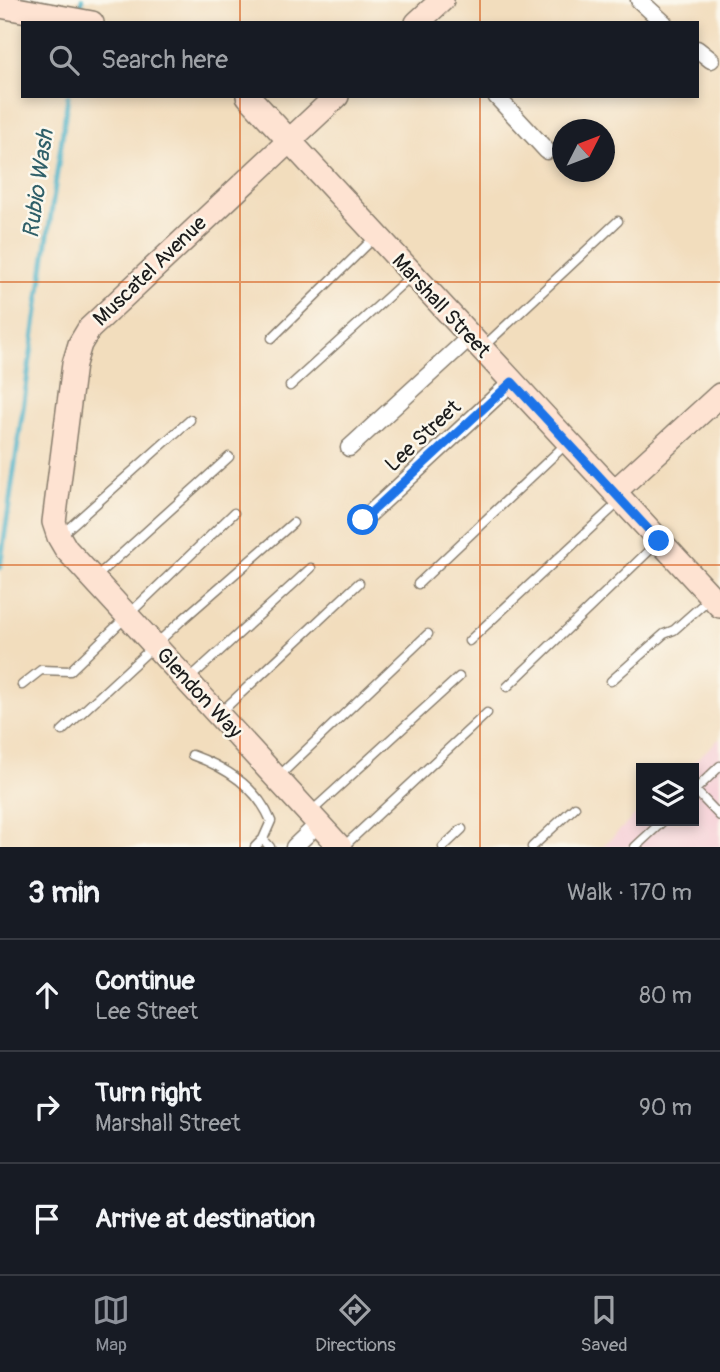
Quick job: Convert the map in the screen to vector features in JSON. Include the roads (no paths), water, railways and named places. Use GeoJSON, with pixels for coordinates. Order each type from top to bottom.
{"type":"FeatureCollection","features":[{"type":"Feature","properties":{"kind":"street"},"geometry":{"type":"LineString","coordinates":[[423,21],[442,0]]}},
{"type":"Feature","properties":{"kind":"street"},"geometry":{"type":"LineString","coordinates":[[639,0],[662,21]]}},
{"type":"Feature","properties":{"kind":"street"},"geometry":{"type":"LineString","coordinates":[[0,6],[78,21]]}},
{"type":"Feature","properties":{"kind":"street"},"geometry":{"type":"LineString","coordinates":[[699,51],[711,60]]}},
{"type":"Feature","properties":{"kind":"street","name":"Marshall Street"},"geometry":{"type":"LineString","coordinates":[[250,98],[716,602]]}},
{"type":"Feature","properties":{"kind":"street","name":"Muscatel Avenue"},"geometry":{"type":"LineString","coordinates":[[59,537],[54,522],[55,508],[74,364],[80,344],[89,329],[335,98]]}},
{"type":"Feature","properties":{"kind":"street"},"geometry":{"type":"LineString","coordinates":[[498,98],[547,151]]}},
{"type":"Feature","properties":{"kind":"street","name":"Lee Street"},"geometry":{"type":"LineString","coordinates":[[349,448],[476,343]]}},
{"type":"Feature","properties":{"kind":"street","name":"Lee Street"},"geometry":{"type":"LineString","coordinates":[[363,520],[512,382]]}},
{"type":"Feature","properties":{"kind":"street"},"geometry":{"type":"LineString","coordinates":[[618,496],[720,395]]}},
{"type":"Feature","properties":{"kind":"street","name":"Glendon Way"},"geometry":{"type":"LineString","coordinates":[[59,537],[66,549],[93,579],[342,847]]}},
{"type":"Feature","properties":{"kind":"street"},"geometry":{"type":"LineString","coordinates":[[294,847],[314,818]]}},
{"type":"Feature","properties":{"kind":"lane"},"geometry":{"type":"LineString","coordinates":[[476,343],[618,221]]}},
{"type":"Feature","properties":{"kind":"lane"},"geometry":{"type":"LineString","coordinates":[[272,338],[376,236]]}},
{"type":"Feature","properties":{"kind":"lane"},"geometry":{"type":"LineString","coordinates":[[290,386],[412,275]]}},
{"type":"Feature","properties":{"kind":"lane"},"geometry":{"type":"LineString","coordinates":[[59,537],[190,420]]}},
{"type":"Feature","properties":{"kind":"lane"},"geometry":{"type":"LineString","coordinates":[[418,584],[568,442]]}},
{"type":"Feature","properties":{"kind":"lane"},"geometry":{"type":"LineString","coordinates":[[93,579],[229,457]]}},
{"type":"Feature","properties":{"kind":"lane"},"geometry":{"type":"LineString","coordinates":[[468,641],[618,496]]}},
{"type":"Feature","properties":{"kind":"lane"},"geometry":{"type":"LineString","coordinates":[[22,685],[41,670],[70,671],[233,513]]}},
{"type":"Feature","properties":{"kind":"lane"},"geometry":{"type":"LineString","coordinates":[[62,731],[293,523]]}},
{"type":"Feature","properties":{"kind":"lane"},"geometry":{"type":"LineString","coordinates":[[507,687],[659,541]]}},
{"type":"Feature","properties":{"kind":"lane"},"geometry":{"type":"LineString","coordinates":[[187,680],[311,568]]}},
{"type":"Feature","properties":{"kind":"lane"},"geometry":{"type":"LineString","coordinates":[[219,715],[359,583]]}},
{"type":"Feature","properties":{"kind":"lane"},"geometry":{"type":"LineString","coordinates":[[611,681],[664,634],[674,631],[716,602]]}},
{"type":"Feature","properties":{"kind":"lane"},"geometry":{"type":"LineString","coordinates":[[277,778],[428,634]]}},
{"type":"Feature","properties":{"kind":"lane"},"geometry":{"type":"LineString","coordinates":[[314,818],[458,677]]}},
{"type":"Feature","properties":{"kind":"lane"},"geometry":{"type":"LineString","coordinates":[[342,847],[487,713]]}},
{"type":"Feature","properties":{"kind":"lane"},"geometry":{"type":"LineString","coordinates":[[192,755],[220,765],[232,773],[266,807],[271,821],[263,839],[255,847]]}},
{"type":"Feature","properties":{"kind":"lane"},"geometry":{"type":"LineString","coordinates":[[699,786],[720,766]]}},
{"type":"Feature","properties":{"kind":"lane"},"geometry":{"type":"LineString","coordinates":[[699,796],[720,816]]}},
{"type":"Feature","properties":{"kind":"lane"},"geometry":{"type":"LineString","coordinates":[[532,847],[575,807]]}},
{"type":"Feature","properties":{"kind":"lane"},"geometry":{"type":"LineString","coordinates":[[635,847],[658,826]]}},
{"type":"Feature","properties":{"kind":"lane"},"geometry":{"type":"LineString","coordinates":[[443,847],[463,829]]}},
{"type":"Feature","properties":{"kind":"lane"},"geometry":{"type":"LineString","coordinates":[[263,839],[270,847]]}},
{"type":"Feature","properties":{"kind":"waterway","name":"Rubio Wash"},"geometry":{"type":"LineString","coordinates":[[80,14],[82,0]]}},
{"type":"Feature","properties":{"kind":"waterway","name":"Rubio Wash"},"geometry":{"type":"LineString","coordinates":[[0,568],[68,98]]}}]}
